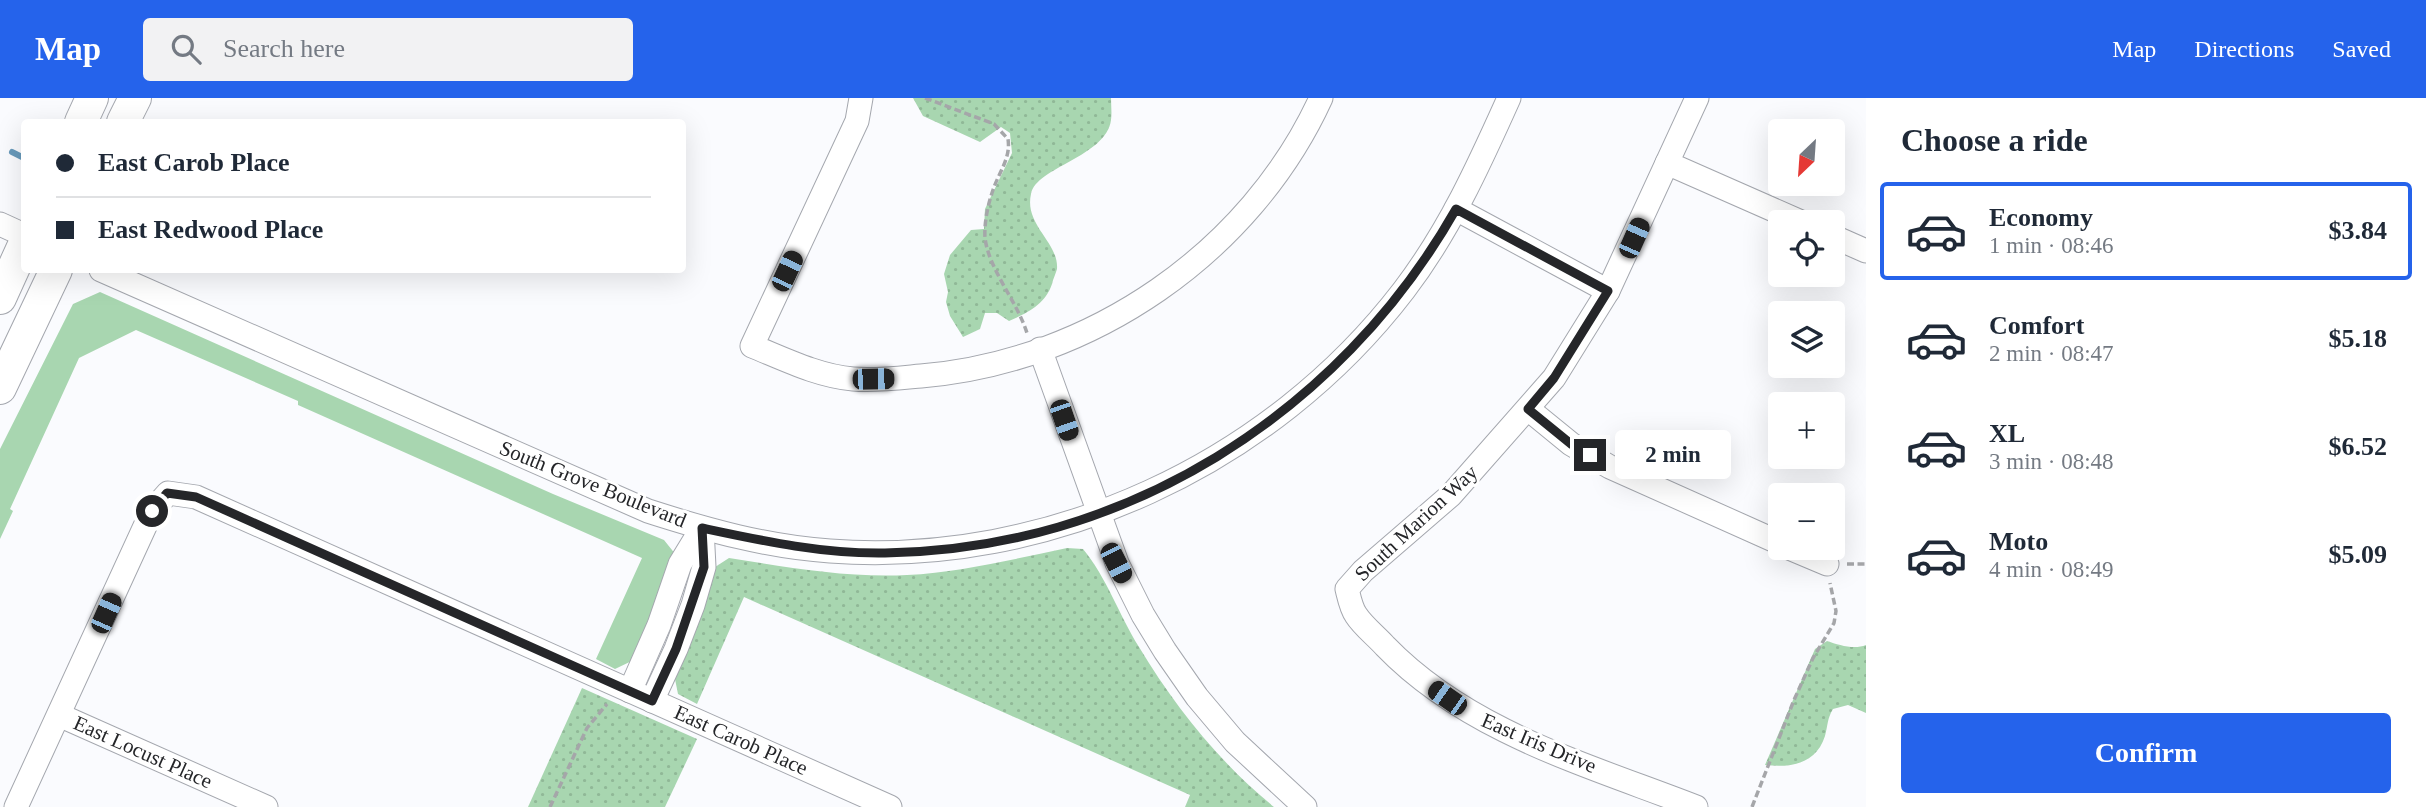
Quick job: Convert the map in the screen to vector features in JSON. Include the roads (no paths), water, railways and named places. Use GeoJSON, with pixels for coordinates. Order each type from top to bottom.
{"type":"FeatureCollection","features":[{"type":"Feature","properties":{"kind":"main road"},"geometry":{"type":"LineString","coordinates":[[82,119],[92,98]]}},
{"type":"Feature","properties":{"kind":"main road"},"geometry":{"type":"LineString","coordinates":[[124,119],[135,98]]}},
{"type":"Feature","properties":{"kind":"main road"},"geometry":{"type":"LineString","coordinates":[[0,298],[21,252]]}},
{"type":"Feature","properties":{"kind":"main road"},"geometry":{"type":"LineString","coordinates":[[0,388],[55,273]]}},
{"type":"Feature","properties":{"kind":"street"},"geometry":{"type":"LineString","coordinates":[[861,98],[857,121],[752,346],[799,366],[852,379],[895,379],[985,368],[1086,331],[1125,312],[1198,260],[1235,224],[1275,177],[1299,140],[1321,98]]}},
{"type":"Feature","properties":{"kind":"street","name":"South Grove Boulevard"},"geometry":{"type":"LineString","coordinates":[[108,273],[599,491],[648,511],[702,528],[786,546],[831,551],[883,553],[978,545],[1036,533],[1158,489],[1220,456],[1305,395],[1368,334],[1405,290],[1436,245],[1478,168],[1509,98]]}},
{"type":"Feature","properties":{"kind":"street","name":"South Marion Way"},"geometry":{"type":"LineString","coordinates":[[1347,589],[1363,571],[1451,495],[1554,378],[1608,291],[1697,98]]}},
{"type":"Feature","properties":{"kind":"street"},"geometry":{"type":"LineString","coordinates":[[1667,163],[1774,210]]}},
{"type":"Feature","properties":{"kind":"street"},"geometry":{"type":"LineString","coordinates":[[1456,209],[1608,291]]}},
{"type":"Feature","properties":{"kind":"street"},"geometry":{"type":"LineString","coordinates":[[0,225],[21,234]]}},
{"type":"Feature","properties":{"kind":"street"},"geometry":{"type":"LineString","coordinates":[[1845,242],[1866,251]]}},
{"type":"Feature","properties":{"kind":"street"},"geometry":{"type":"LineString","coordinates":[[1036,350],[1116,563],[1143,615],[1198,697],[1235,742],[1305,807]]}},
{"type":"Feature","properties":{"kind":"street"},"geometry":{"type":"LineString","coordinates":[[1528,409],[1571,444],[1610,467],[1768,538]]}},
{"type":"Feature","properties":{"kind":"street","name":"East Carob Place"},"geometry":{"type":"LineString","coordinates":[[59,715],[152,511],[167,493],[196,497],[890,807]]}},
{"type":"Feature","properties":{"kind":"street"},"geometry":{"type":"LineString","coordinates":[[626,688],[659,625],[680,564],[702,528]]}},
{"type":"Feature","properties":{"kind":"street"},"geometry":{"type":"LineString","coordinates":[[652,701],[676,649],[701,579],[704,567],[702,528]]}},
{"type":"Feature","properties":{"kind":"street"},"geometry":{"type":"LineString","coordinates":[[1818,560],[1827,564]]}},
{"type":"Feature","properties":{"kind":"street","name":"East Iris Drive"},"geometry":{"type":"LineString","coordinates":[[1347,589],[1355,614],[1394,654],[1425,683],[1468,713],[1526,741],[1696,807]]}},
{"type":"Feature","properties":{"kind":"street"},"geometry":{"type":"LineString","coordinates":[[16,807],[59,715]]}},
{"type":"Feature","properties":{"kind":"street","name":"East Locust Place"},"geometry":{"type":"LineString","coordinates":[[59,715],[266,807]]}},
{"type":"Feature","properties":{"kind":"waterway"},"geometry":{"type":"LineString","coordinates":[[12,152],[21,156]]}}]}
